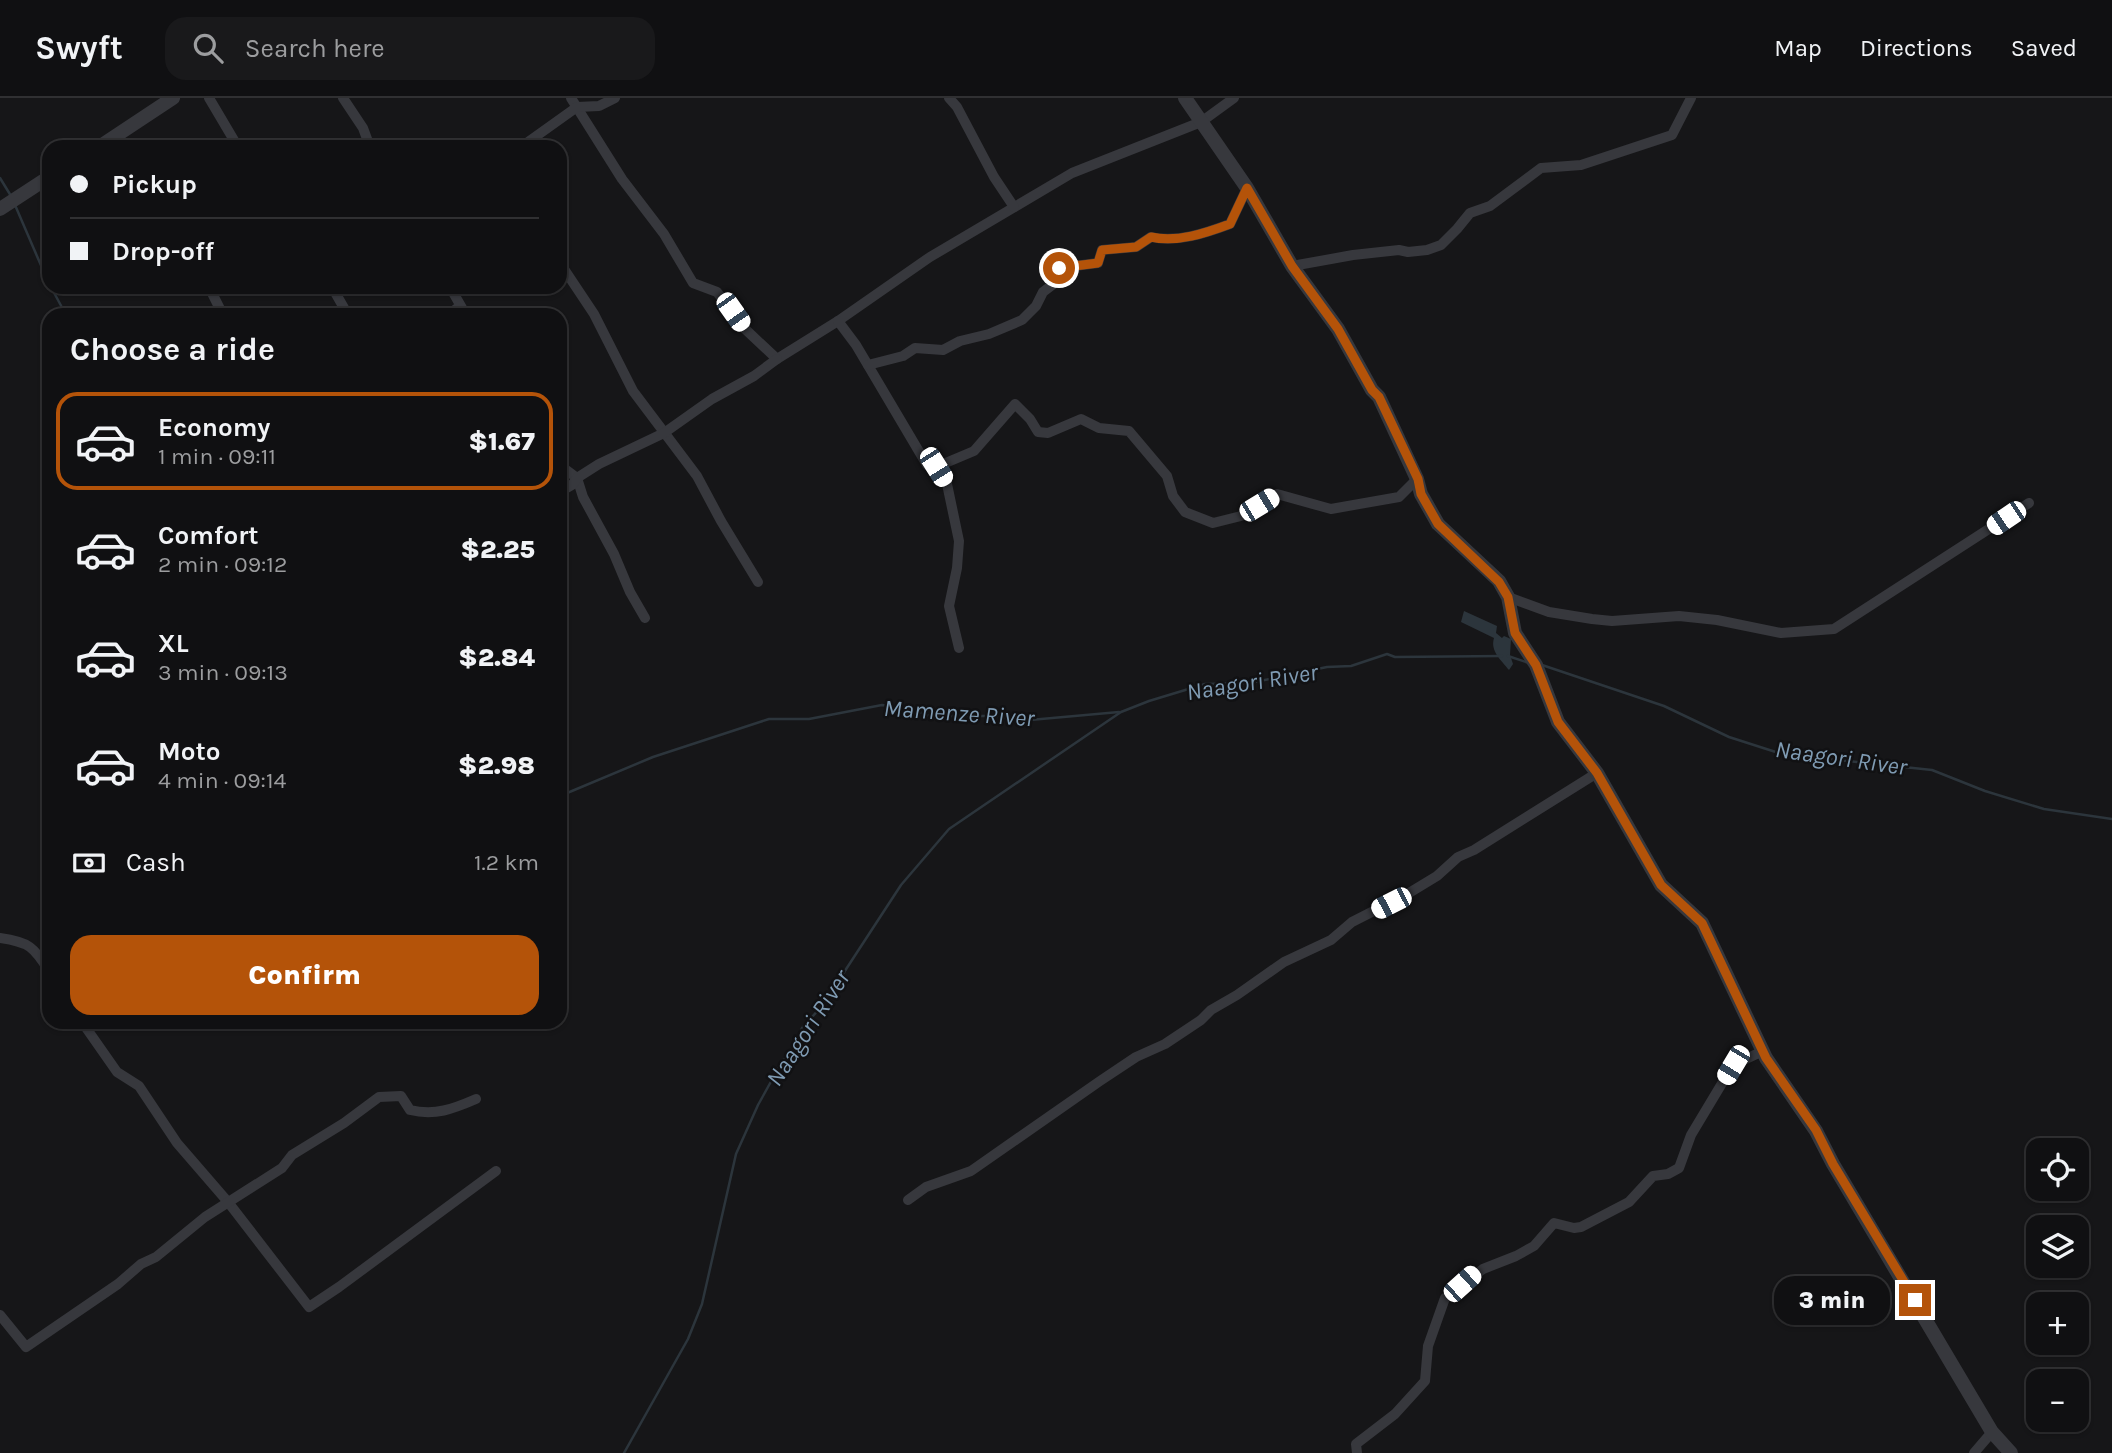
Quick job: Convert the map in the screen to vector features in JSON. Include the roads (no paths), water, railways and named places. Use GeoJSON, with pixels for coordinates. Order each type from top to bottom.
{"type":"FeatureCollection","features":[{"type":"Feature","properties":{"kind":"street"},"geometry":{"type":"LineString","coordinates":[[209,98],[234,140]]}},
{"type":"Feature","properties":{"kind":"street"},"geometry":{"type":"LineString","coordinates":[[343,98],[363,128],[367,140]]}},
{"type":"Feature","properties":{"kind":"street"},"geometry":{"type":"LineString","coordinates":[[529,140],[574,102],[599,106],[615,98]]}},
{"type":"Feature","properties":{"kind":"street"},"geometry":{"type":"LineString","coordinates":[[949,98],[957,107],[1014,207]]}},
{"type":"Feature","properties":{"kind":"street"},"geometry":{"type":"LineString","coordinates":[[1185,98],[1247,188],[1292,266],[1338,329],[1372,390],[1379,397],[1418,479],[1421,494],[1438,524],[1499,582],[1508,597],[1515,633],[1536,665],[1558,722],[1597,773],[1661,885],[1702,923],[1763,1051],[1816,1130],[1833,1164],[1992,1432],[2011,1453]]}},
{"type":"Feature","properties":{"kind":"street"},"geometry":{"type":"LineString","coordinates":[[567,488],[599,464],[664,433],[712,399],[754,376],[838,321],[930,257],[1072,173],[1201,122],[1234,98]]}},
{"type":"Feature","properties":{"kind":"street"},"geometry":{"type":"LineString","coordinates":[[1292,266],[1353,255],[1427,250],[1441,245],[1470,213],[1490,206],[1542,168],[1581,165],[1672,135],[1691,98]]}},
{"type":"Feature","properties":{"kind":"street"},"geometry":{"type":"LineString","coordinates":[[115,140],[169,99]]}},
{"type":"Feature","properties":{"kind":"street"},"geometry":{"type":"LineString","coordinates":[[574,102],[622,179],[664,234],[693,283],[717,292],[743,327],[777,359]]}},
{"type":"Feature","properties":{"kind":"street"},"geometry":{"type":"LineString","coordinates":[[0,209],[42,182]]}},
{"type":"Feature","properties":{"kind":"street"},"geometry":{"type":"LineString","coordinates":[[868,365],[903,356],[915,348],[943,350],[960,341],[989,334],[1022,320],[1036,306],[1043,292],[1060,279],[1059,268],[1098,263],[1102,250],[1136,247],[1151,237],[1166,240],[1230,224],[1247,188]]}},
{"type":"Feature","properties":{"kind":"street"},"geometry":{"type":"LineString","coordinates":[[567,274],[594,314],[633,391],[697,475],[758,582]]}},
{"type":"Feature","properties":{"kind":"street"},"geometry":{"type":"LineString","coordinates":[[838,321],[856,345],[927,465],[936,467],[974,451],[1015,404],[1038,432],[1048,433],[1081,419],[1099,428],[1129,431],[1167,476],[1173,496],[1185,512],[1213,523],[1241,516],[1278,494],[1331,509],[1399,497],[1418,479]]}},
{"type":"Feature","properties":{"kind":"street"},"geometry":{"type":"LineString","coordinates":[[936,467],[947,484],[959,541],[957,568],[949,606],[959,648]]}},
{"type":"Feature","properties":{"kind":"street"},"geometry":{"type":"LineString","coordinates":[[567,470],[577,478],[583,497],[645,618]]}},
{"type":"Feature","properties":{"kind":"street"},"geometry":{"type":"LineString","coordinates":[[1508,597],[1549,612],[1612,621],[1679,616],[1717,620],[1781,633],[1835,629],[2029,503]]}},
{"type":"Feature","properties":{"kind":"street"},"geometry":{"type":"LineString","coordinates":[[908,1200],[926,1187],[971,1171],[1100,1081],[1136,1057],[1165,1044],[1284,962],[1331,940],[1353,922],[1419,887],[1437,876],[1458,857],[1501,834],[1597,773]]}},
{"type":"Feature","properties":{"kind":"street"},"geometry":{"type":"LineString","coordinates":[[0,938],[27,943],[42,960]]}},
{"type":"Feature","properties":{"kind":"street"},"geometry":{"type":"LineString","coordinates":[[87,1029],[117,1072],[138,1086],[177,1143],[228,1202],[309,1307],[496,1171]]}},
{"type":"Feature","properties":{"kind":"street"},"geometry":{"type":"LineString","coordinates":[[1357,1453],[1356,1444],[1395,1415],[1425,1381],[1428,1346],[1445,1298],[1483,1269],[1517,1256],[1534,1246],[1554,1223],[1581,1227],[1629,1202],[1653,1176],[1668,1174],[1679,1168],[1691,1135],[1733,1065],[1763,1051]]}},
{"type":"Feature","properties":{"kind":"street"},"geometry":{"type":"LineString","coordinates":[[0,1315],[26,1347],[118,1284],[141,1264],[156,1257],[177,1238],[228,1202],[282,1168],[292,1155],[344,1123],[379,1097],[401,1096],[410,1110],[423,1113],[447,1111],[476,1099]]}},
{"type":"Feature","properties":{"kind":"street"},"geometry":{"type":"LineString","coordinates":[[1974,1453],[1992,1432]]}},
{"type":"Feature","properties":{"kind":"waterway","name":"Mamenze River"},"geometry":{"type":"LineString","coordinates":[[0,178],[11,196]]}},
{"type":"Feature","properties":{"kind":"waterway","name":"Mamenze River"},"geometry":{"type":"LineString","coordinates":[[15,205],[42,268]]}},
{"type":"Feature","properties":{"kind":"waterway","name":"Mamenze River"},"geometry":{"type":"LineString","coordinates":[[55,294],[62,308]]}},
{"type":"Feature","properties":{"kind":"waterway","name":"Naagori River"},"geometry":{"type":"LineString","coordinates":[[624,1453],[688,1339],[702,1304],[736,1154],[758,1105],[783,1060],[791,1055],[802,1028],[822,1006],[901,885],[949,829],[1121,712],[1149,701],[1205,684],[1250,683],[1327,667],[1351,666],[1387,654],[1395,657],[1502,656]]}},
{"type":"Feature","properties":{"kind":"waterway","name":"Naagori River"},"geometry":{"type":"LineString","coordinates":[[1508,656],[1529,663]]}},
{"type":"Feature","properties":{"kind":"waterway","name":"Naagori River"},"geometry":{"type":"LineString","coordinates":[[1542,665],[1664,706],[1729,737],[1782,754],[1932,770],[1985,791],[2044,809],[2112,819]]}},
{"type":"Feature","properties":{"kind":"waterway","name":"Mamenze River"},"geometry":{"type":"LineString","coordinates":[[567,793],[653,757],[769,719],[809,719],[882,705],[908,708],[930,716],[997,716],[1019,721],[1119,712]]}}]}
